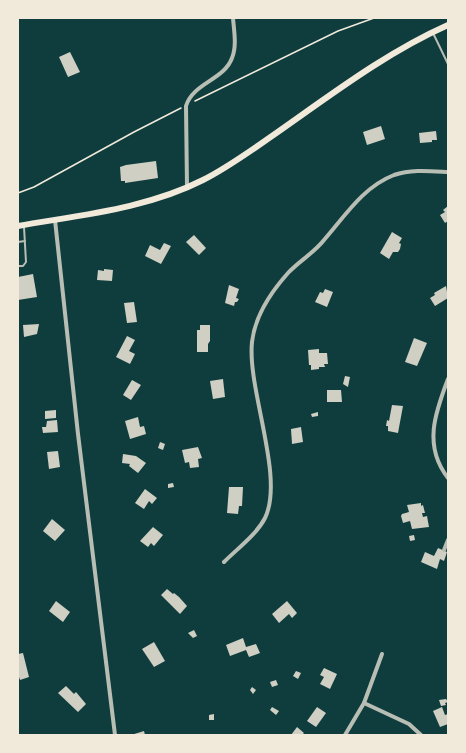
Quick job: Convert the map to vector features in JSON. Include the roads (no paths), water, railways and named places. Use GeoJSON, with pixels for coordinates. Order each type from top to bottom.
{"type":"FeatureCollection","features":[{"type":"Feature","properties":{"kind":"main road"},"geometry":{"type":"LineString","coordinates":[[21,226],[139,203],[187,187],[231,165],[385,59],[448,25]]}},
{"type":"Feature","properties":{"kind":"street"},"geometry":{"type":"LineString","coordinates":[[187,187],[186,106],[191,95],[223,71],[230,62],[234,45],[233,18]]}},
{"type":"Feature","properties":{"kind":"street"},"geometry":{"type":"LineString","coordinates":[[224,562],[260,527],[269,508],[270,472],[253,362],[252,342],[257,321],[269,298],[288,273],[324,241],[347,210],[380,182],[395,175],[418,170],[448,172]]}},
{"type":"Feature","properties":{"kind":"street"},"geometry":{"type":"LineString","coordinates":[[55,220],[77,423],[115,735]]}},
{"type":"Feature","properties":{"kind":"street"},"geometry":{"type":"LineString","coordinates":[[448,379],[433,429],[432,441],[434,452],[448,478]]}},
{"type":"Feature","properties":{"kind":"street"},"geometry":{"type":"LineString","coordinates":[[444,550],[448,540]]}},
{"type":"Feature","properties":{"kind":"street"},"geometry":{"type":"LineString","coordinates":[[345,735],[364,704],[382,654]]}},
{"type":"Feature","properties":{"kind":"street"},"geometry":{"type":"LineString","coordinates":[[364,704],[409,724],[421,735]]}},
{"type":"Feature","properties":{"kind":"lane"},"geometry":{"type":"LineString","coordinates":[[433,32],[448,64]]}},
{"type":"Feature","properties":{"kind":"lane"},"geometry":{"type":"LineString","coordinates":[[18,266],[23,266],[26,262],[25,241],[21,226]]}},
{"type":"Feature","properties":{"kind":"lane"},"geometry":{"type":"LineString","coordinates":[[18,242],[25,241]]}}]}
